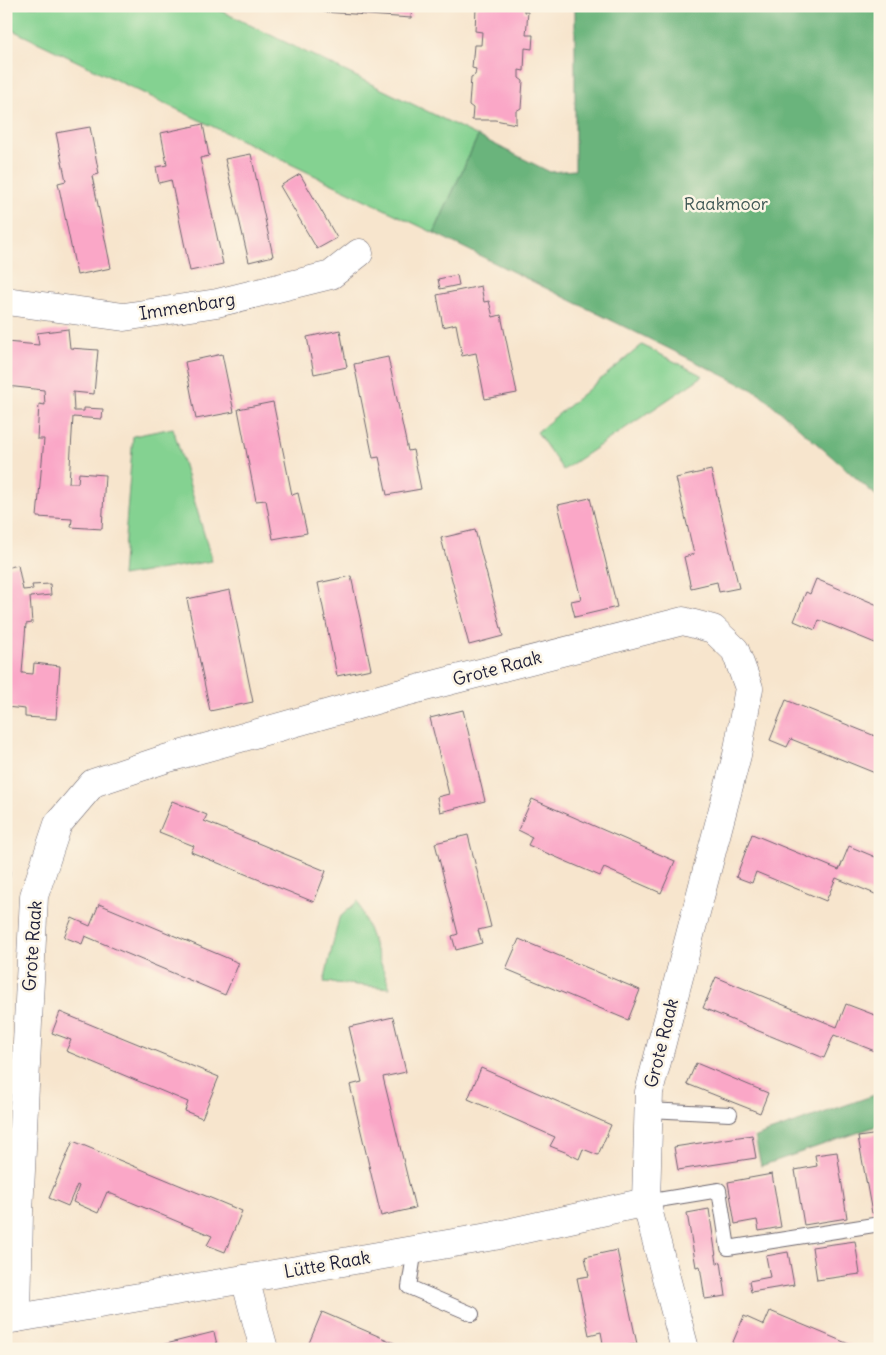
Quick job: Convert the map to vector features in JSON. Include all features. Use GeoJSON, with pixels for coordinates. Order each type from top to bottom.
{"type":"FeatureCollection","features":[{"type":"Feature","properties":{"kind":"street","name":"Immenbarg"},"geometry":{"type":"LineString","coordinates":[[6,301],[124,317],[217,303],[331,275],[359,254]]}},
{"type":"Feature","properties":{"kind":"street","name":"Grote Raak"},"geometry":{"type":"LineString","coordinates":[[12,1319],[34,896],[58,824],[93,783],[165,759],[390,696],[683,621],[713,629],[735,650],[749,688],[737,755],[648,1092],[646,1202],[684,1349]]}},
{"type":"Feature","properties":{"kind":"street","name":"Lütte Raak"},"geometry":{"type":"LineString","coordinates":[[12,1319],[494,1236],[646,1202]]}},
{"type":"Feature","properties":{"kind":"street"},"geometry":{"type":"LineString","coordinates":[[244,1278],[264,1349]]}},
{"type":"Feature","properties":{"kind":"lane"},"geometry":{"type":"LineString","coordinates":[[648,1110],[730,1114]]}},
{"type":"Feature","properties":{"kind":"lane"},"geometry":{"type":"LineString","coordinates":[[646,1202],[719,1190],[728,1248],[880,1224]]}},
{"type":"Feature","properties":{"kind":"lane"},"geometry":{"type":"LineString","coordinates":[[415,1249],[409,1287],[472,1314]]}},
{"type":"Feature","properties":{"kind":"green space"},"geometry":{"type":"Polygon","coordinates":[[[6,6],[211,6],[478,136],[434,233],[6,27],[6,6]]]}},
{"type":"Feature","properties":{"kind":"green space","name":"Raakmoor"},"geometry":{"type":"Polygon","coordinates":[[[575,6],[880,6],[880,499],[759,393],[434,233],[478,136],[550,172],[575,170],[575,6]]]}},
{"type":"Feature","properties":{"kind":"green space"},"geometry":{"type":"Polygon","coordinates":[[[642,345],[703,376],[563,470],[537,432],[642,345]]]}},
{"type":"Feature","properties":{"kind":"green space"},"geometry":{"type":"Polygon","coordinates":[[[173,428],[212,561],[122,576],[133,436],[173,428]]]}},
{"type":"Feature","properties":{"kind":"green space"},"geometry":{"type":"Polygon","coordinates":[[[358,901],[390,988],[324,982],[339,918],[358,901]]]}},
{"type":"Feature","properties":{"kind":"green space"},"geometry":{"type":"Polygon","coordinates":[[[880,1093],[880,1125],[761,1166],[755,1137],[880,1093]]]}},
{"type":"Feature","properties":{"kind":"building"},"geometry":{"type":"Polygon","coordinates":[[[324,6],[412,6],[411,18],[324,12],[324,6]]]}},
{"type":"Feature","properties":{"kind":"building"},"geometry":{"type":"Polygon","coordinates":[[[480,6],[524,6],[524,12],[528,12],[526,35],[533,35],[532,49],[525,48],[524,71],[519,70],[519,78],[523,81],[521,108],[516,111],[516,124],[495,120],[472,120],[473,108],[469,105],[471,77],[475,75],[476,69],[472,68],[474,45],[481,45],[482,32],[475,31],[476,8],[480,6]]]}},
{"type":"Feature","properties":{"kind":"building"},"geometry":{"type":"Polygon","coordinates":[[[203,124],[209,156],[200,158],[223,264],[190,271],[171,180],[159,183],[156,167],[167,165],[161,133],[203,124]]]}},
{"type":"Feature","properties":{"kind":"building"},"geometry":{"type":"Polygon","coordinates":[[[90,127],[99,174],[92,176],[111,268],[77,275],[58,183],[66,181],[56,133],[90,127]]]}},
{"type":"Feature","properties":{"kind":"building"},"geometry":{"type":"Polygon","coordinates":[[[251,154],[273,256],[249,262],[225,159],[251,154]]]}},
{"type":"Feature","properties":{"kind":"building"},"geometry":{"type":"Polygon","coordinates":[[[300,174],[337,238],[317,249],[280,186],[300,174]]]}},
{"type":"Feature","properties":{"kind":"building"},"geometry":{"type":"Polygon","coordinates":[[[457,275],[459,285],[440,289],[438,279],[457,275]]]}},
{"type":"Feature","properties":{"kind":"building"},"geometry":{"type":"Polygon","coordinates":[[[481,286],[484,302],[489,301],[493,317],[501,315],[517,393],[485,399],[476,353],[462,356],[456,324],[443,327],[437,295],[481,286]]]}},
{"type":"Feature","properties":{"kind":"building"},"geometry":{"type":"Polygon","coordinates":[[[68,329],[70,348],[98,350],[94,394],[73,392],[74,411],[84,411],[84,408],[103,409],[102,419],[73,417],[69,483],[78,483],[79,473],[105,475],[102,529],[71,527],[72,519],[37,517],[44,439],[37,439],[39,404],[45,405],[44,390],[6,386],[6,342],[39,345],[37,333],[68,329]]]}},
{"type":"Feature","properties":{"kind":"building"},"geometry":{"type":"Polygon","coordinates":[[[340,330],[347,367],[314,374],[307,337],[340,330]]]}},
{"type":"Feature","properties":{"kind":"building"},"geometry":{"type":"Polygon","coordinates":[[[222,354],[234,412],[196,419],[185,362],[222,354]]]}},
{"type":"Feature","properties":{"kind":"building"},"geometry":{"type":"Polygon","coordinates":[[[388,357],[408,451],[413,450],[421,489],[387,495],[379,457],[373,458],[354,364],[388,357]]]}},
{"type":"Feature","properties":{"kind":"building"},"geometry":{"type":"Polygon","coordinates":[[[273,402],[292,495],[298,493],[307,533],[273,539],[266,500],[256,501],[238,409],[273,402]]]}},
{"type":"Feature","properties":{"kind":"building"},"geometry":{"type":"Polygon","coordinates":[[[711,470],[739,588],[719,592],[717,582],[691,588],[684,557],[694,554],[676,478],[711,470]]]}},
{"type":"Feature","properties":{"kind":"building"},"geometry":{"type":"Polygon","coordinates":[[[590,498],[617,607],[575,617],[571,601],[581,599],[558,505],[590,498]]]}},
{"type":"Feature","properties":{"kind":"building"},"geometry":{"type":"Polygon","coordinates":[[[475,530],[503,636],[469,645],[441,538],[475,530]]]}},
{"type":"Feature","properties":{"kind":"building"},"geometry":{"type":"Polygon","coordinates":[[[18,565],[23,590],[33,589],[32,585],[50,584],[51,595],[30,597],[32,623],[26,624],[22,673],[33,674],[34,663],[60,666],[56,719],[25,717],[25,709],[6,707],[6,568],[18,565]]]}},
{"type":"Feature","properties":{"kind":"building"},"geometry":{"type":"Polygon","coordinates":[[[351,576],[371,669],[337,676],[318,583],[351,576]]]}},
{"type":"Feature","properties":{"kind":"building"},"geometry":{"type":"Polygon","coordinates":[[[816,579],[880,606],[880,645],[819,620],[815,630],[794,621],[806,592],[810,594],[816,579]]]}},
{"type":"Feature","properties":{"kind":"building"},"geometry":{"type":"Polygon","coordinates":[[[230,590],[253,702],[210,711],[187,599],[230,590]]]}},
{"type":"Feature","properties":{"kind":"building"},"geometry":{"type":"Polygon","coordinates":[[[786,700],[880,738],[880,775],[791,739],[787,747],[770,740],[786,700]]]}},
{"type":"Feature","properties":{"kind":"building"},"geometry":{"type":"Polygon","coordinates":[[[463,710],[485,801],[440,812],[437,797],[449,794],[430,718],[463,710]]]}},
{"type":"Feature","properties":{"kind":"building"},"geometry":{"type":"Polygon","coordinates":[[[532,799],[675,861],[661,893],[604,868],[600,876],[528,845],[532,837],[518,830],[532,799]]]}},
{"type":"Feature","properties":{"kind":"building"},"geometry":{"type":"Polygon","coordinates":[[[172,801],[207,815],[204,821],[326,871],[314,902],[191,852],[194,846],[159,832],[172,801]]]}},
{"type":"Feature","properties":{"kind":"building"},"geometry":{"type":"Polygon","coordinates":[[[752,834],[839,870],[849,846],[880,859],[880,896],[836,878],[826,901],[756,872],[752,883],[736,877],[752,834]]]}},
{"type":"Feature","properties":{"kind":"building"},"geometry":{"type":"Polygon","coordinates":[[[468,835],[491,927],[478,930],[482,943],[456,950],[452,936],[458,934],[435,843],[468,835]]]}},
{"type":"Feature","properties":{"kind":"building"},"geometry":{"type":"Polygon","coordinates":[[[6,855],[11,856],[8,902],[6,902],[6,855]]]}},
{"type":"Feature","properties":{"kind":"building"},"geometry":{"type":"Polygon","coordinates":[[[99,904],[239,963],[225,995],[85,936],[82,944],[64,937],[72,918],[90,926],[99,904]]]}},
{"type":"Feature","properties":{"kind":"building"},"geometry":{"type":"Polygon","coordinates":[[[519,939],[640,990],[628,1020],[506,969],[519,939]]]}},
{"type":"Feature","properties":{"kind":"building"},"geometry":{"type":"Polygon","coordinates":[[[716,977],[837,1027],[846,1004],[880,1017],[880,1053],[834,1035],[824,1058],[703,1008],[716,977]]]}},
{"type":"Feature","properties":{"kind":"building"},"geometry":{"type":"Polygon","coordinates":[[[60,1012],[219,1077],[202,1118],[185,1111],[188,1102],[66,1051],[71,1040],[52,1033],[60,1012]]]}},
{"type":"Feature","properties":{"kind":"building"},"geometry":{"type":"Polygon","coordinates":[[[393,1017],[406,1072],[383,1077],[415,1208],[381,1216],[350,1085],[362,1082],[349,1027],[393,1017]]]}},
{"type":"Feature","properties":{"kind":"building"},"geometry":{"type":"Polygon","coordinates":[[[696,1063],[768,1093],[760,1113],[687,1084],[696,1063]]]}},
{"type":"Feature","properties":{"kind":"building"},"geometry":{"type":"Polygon","coordinates":[[[481,1068],[611,1125],[598,1155],[583,1149],[579,1159],[550,1146],[555,1137],[468,1099],[481,1068]]]}},
{"type":"Feature","properties":{"kind":"building"},"geometry":{"type":"Polygon","coordinates":[[[879,1134],[880,1212],[872,1213],[858,1137],[879,1134]]]}},
{"type":"Feature","properties":{"kind":"building"},"geometry":{"type":"Polygon","coordinates":[[[752,1135],[756,1158],[678,1170],[674,1147],[752,1135]]]}},
{"type":"Feature","properties":{"kind":"building"},"geometry":{"type":"Polygon","coordinates":[[[73,1141],[242,1211],[225,1252],[207,1245],[212,1236],[107,1192],[98,1213],[73,1202],[79,1186],[77,1185],[68,1206],[49,1198],[73,1141]]]}},
{"type":"Feature","properties":{"kind":"building"},"geometry":{"type":"Polygon","coordinates":[[[837,1152],[847,1218],[804,1225],[795,1170],[817,1166],[815,1155],[837,1152]]]}},
{"type":"Feature","properties":{"kind":"building"},"geometry":{"type":"Polygon","coordinates":[[[772,1174],[781,1227],[759,1231],[757,1220],[735,1224],[728,1182],[772,1174]]]}},
{"type":"Feature","properties":{"kind":"building"},"geometry":{"type":"Polygon","coordinates":[[[709,1209],[717,1263],[721,1262],[726,1296],[705,1299],[700,1266],[696,1267],[687,1213],[709,1209]]]}},
{"type":"Feature","properties":{"kind":"building"},"geometry":{"type":"Polygon","coordinates":[[[855,1241],[860,1274],[817,1280],[812,1247],[855,1241]]]}},
{"type":"Feature","properties":{"kind":"building"},"geometry":{"type":"Polygon","coordinates":[[[617,1250],[637,1344],[604,1349],[601,1332],[589,1335],[577,1278],[589,1276],[585,1257],[617,1250]]]}},
{"type":"Feature","properties":{"kind":"building"},"geometry":{"type":"Polygon","coordinates":[[[788,1252],[794,1285],[751,1292],[749,1281],[770,1277],[766,1256],[788,1252]]]}},
{"type":"Feature","properties":{"kind":"building"},"geometry":{"type":"Polygon","coordinates":[[[770,1311],[861,1349],[730,1349],[744,1316],[764,1325],[770,1311]]]}},
{"type":"Feature","properties":{"kind":"building"},"geometry":{"type":"Polygon","coordinates":[[[322,1312],[408,1349],[321,1349],[309,1343],[322,1312]]]}},
{"type":"Feature","properties":{"kind":"building"},"geometry":{"type":"Polygon","coordinates":[[[214,1332],[218,1349],[155,1349],[154,1347],[214,1332]]]}}]}
